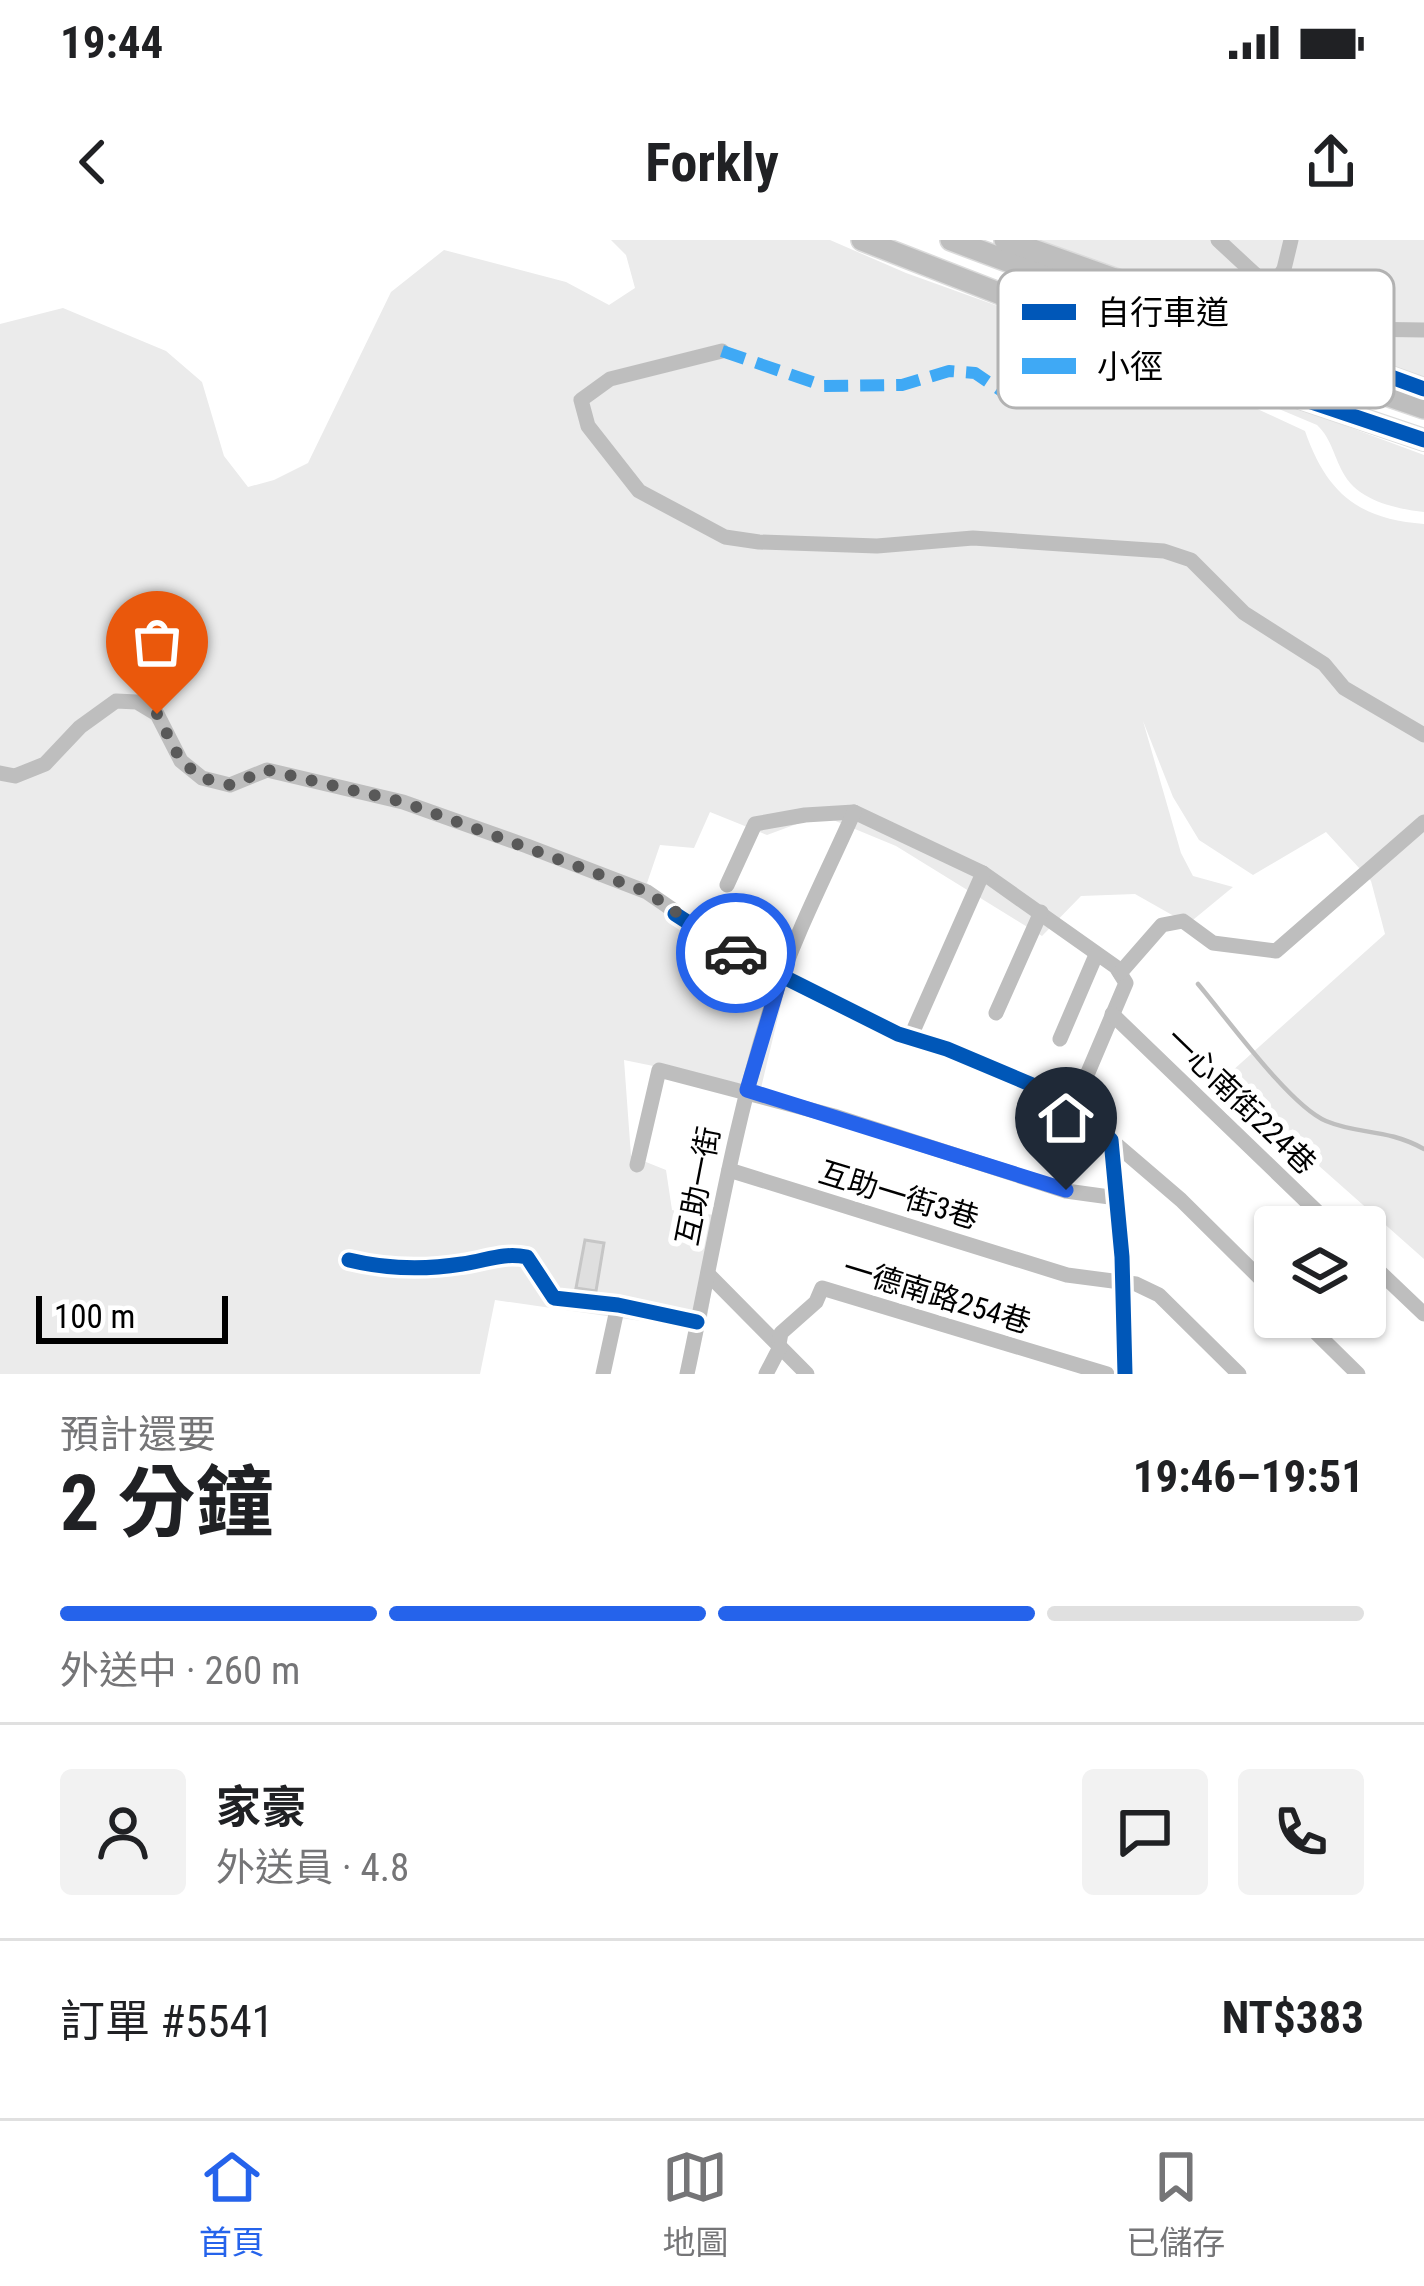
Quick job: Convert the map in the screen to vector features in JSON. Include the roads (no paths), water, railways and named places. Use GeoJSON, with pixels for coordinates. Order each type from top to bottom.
{"type":"FeatureCollection","features":[{"type":"Feature","properties":{"kind":"main road"},"geometry":{"type":"LineString","coordinates":[[862,240],[998,283]]}},
{"type":"Feature","properties":{"kind":"main road"},"geometry":{"type":"LineString","coordinates":[[896,240],[998,277]]}},
{"type":"Feature","properties":{"kind":"main road"},"geometry":{"type":"LineString","coordinates":[[951,240],[1015,270]]}},
{"type":"Feature","properties":{"kind":"main road"},"geometry":{"type":"LineString","coordinates":[[1005,240],[1084,270]]}},
{"type":"Feature","properties":{"kind":"main road"},"geometry":{"type":"LineString","coordinates":[[1394,378],[1424,389]]}},
{"type":"Feature","properties":{"kind":"main road"},"geometry":{"type":"LineString","coordinates":[[1394,400],[1424,408]]}},
{"type":"Feature","properties":{"kind":"main road"},"geometry":{"type":"LineString","coordinates":[[1342,408],[1424,440]]}},
{"type":"Feature","properties":{"kind":"main road"},"geometry":{"type":"LineString","coordinates":[[1367,408],[1424,428]]}},
{"type":"Feature","properties":{"kind":"street"},"geometry":{"type":"LineString","coordinates":[[1218,240],[1255,270]]}},
{"type":"Feature","properties":{"kind":"street"},"geometry":{"type":"LineString","coordinates":[[1283,270],[1291,240]]}},
{"type":"Feature","properties":{"kind":"street"},"geometry":{"type":"LineString","coordinates":[[1394,330],[1424,330]]}},
{"type":"Feature","properties":{"kind":"street"},"geometry":{"type":"LineString","coordinates":[[722,351],[610,379],[581,400],[588,426],[639,491],[668,509],[725,537],[759,542],[877,546],[973,538],[1178,556],[1191,560],[1244,613],[1324,664],[1343,688],[1424,736]]}},
{"type":"Feature","properties":{"kind":"street"},"geometry":{"type":"LineString","coordinates":[[0,773],[15,776],[45,764],[80,727],[116,701],[137,702],[157,714],[181,761],[202,778],[230,785],[267,770],[403,802],[647,892],[675,914],[781,976],[910,1038],[1075,1103],[1254,1272]]}},
{"type":"Feature","properties":{"kind":"street"},"geometry":{"type":"LineString","coordinates":[[727,885],[754,824],[805,814],[854,812],[982,873],[1040,912],[1126,982],[1075,1103]]}},
{"type":"Feature","properties":{"kind":"street","name":"互助一街"},"geometry":{"type":"LineString","coordinates":[[686,1374],[747,1090],[781,976],[854,812]]}},
{"type":"Feature","properties":{"kind":"street"},"geometry":{"type":"LineString","coordinates":[[1120,974],[1162,925],[1183,921],[1213,943],[1276,951],[1424,822]]}},
{"type":"Feature","properties":{"kind":"street"},"geometry":{"type":"LineString","coordinates":[[910,1038],[982,873]]}},
{"type":"Feature","properties":{"kind":"street"},"geometry":{"type":"LineString","coordinates":[[996,1013],[1040,912]]}},
{"type":"Feature","properties":{"kind":"street"},"geometry":{"type":"LineString","coordinates":[[1060,1039],[1096,955]]}},
{"type":"Feature","properties":{"kind":"street","name":"一心南街224巷"},"geometry":{"type":"LineString","coordinates":[[1112,1014],[1311,1206]]}},
{"type":"Feature","properties":{"kind":"street"},"geometry":{"type":"LineString","coordinates":[[637,1165],[659,1070],[747,1090],[1066,1190],[1118,1198]]}},
{"type":"Feature","properties":{"kind":"street"},"geometry":{"type":"LineString","coordinates":[[1111,1140],[1124,1286],[1125,1374]]}},
{"type":"Feature","properties":{"kind":"street","name":"互助一街3巷"},"geometry":{"type":"LineString","coordinates":[[729,1170],[1067,1275],[1136,1284],[1160,1295],[1239,1374]]}},
{"type":"Feature","properties":{"kind":"street"},"geometry":{"type":"LineString","coordinates":[[349,1260],[386,1269],[462,1264],[506,1253],[527,1257],[554,1298],[697,1322]]}},
{"type":"Feature","properties":{"kind":"street"},"geometry":{"type":"LineString","coordinates":[[708,1274],[806,1374]]}},
{"type":"Feature","properties":{"kind":"street"},"geometry":{"type":"LineString","coordinates":[[1386,1278],[1424,1314]]}},
{"type":"Feature","properties":{"kind":"street","name":"一德南路254巷"},"geometry":{"type":"LineString","coordinates":[[779,1346],[781,1333],[816,1301],[822,1288],[1107,1374]]}},
{"type":"Feature","properties":{"kind":"street"},"geometry":{"type":"LineString","coordinates":[[603,1374],[617,1305]]}},
{"type":"Feature","properties":{"kind":"street"},"geometry":{"type":"LineString","coordinates":[[1321,1338],[1358,1374]]}},
{"type":"Feature","properties":{"kind":"street"},"geometry":{"type":"LineString","coordinates":[[766,1374],[779,1346]]}},
{"type":"Feature","properties":{"kind":"waterway"},"geometry":{"type":"LineString","coordinates":[[1198,984],[1277,1080],[1311,1112],[1338,1125],[1424,1149]]}}]}
